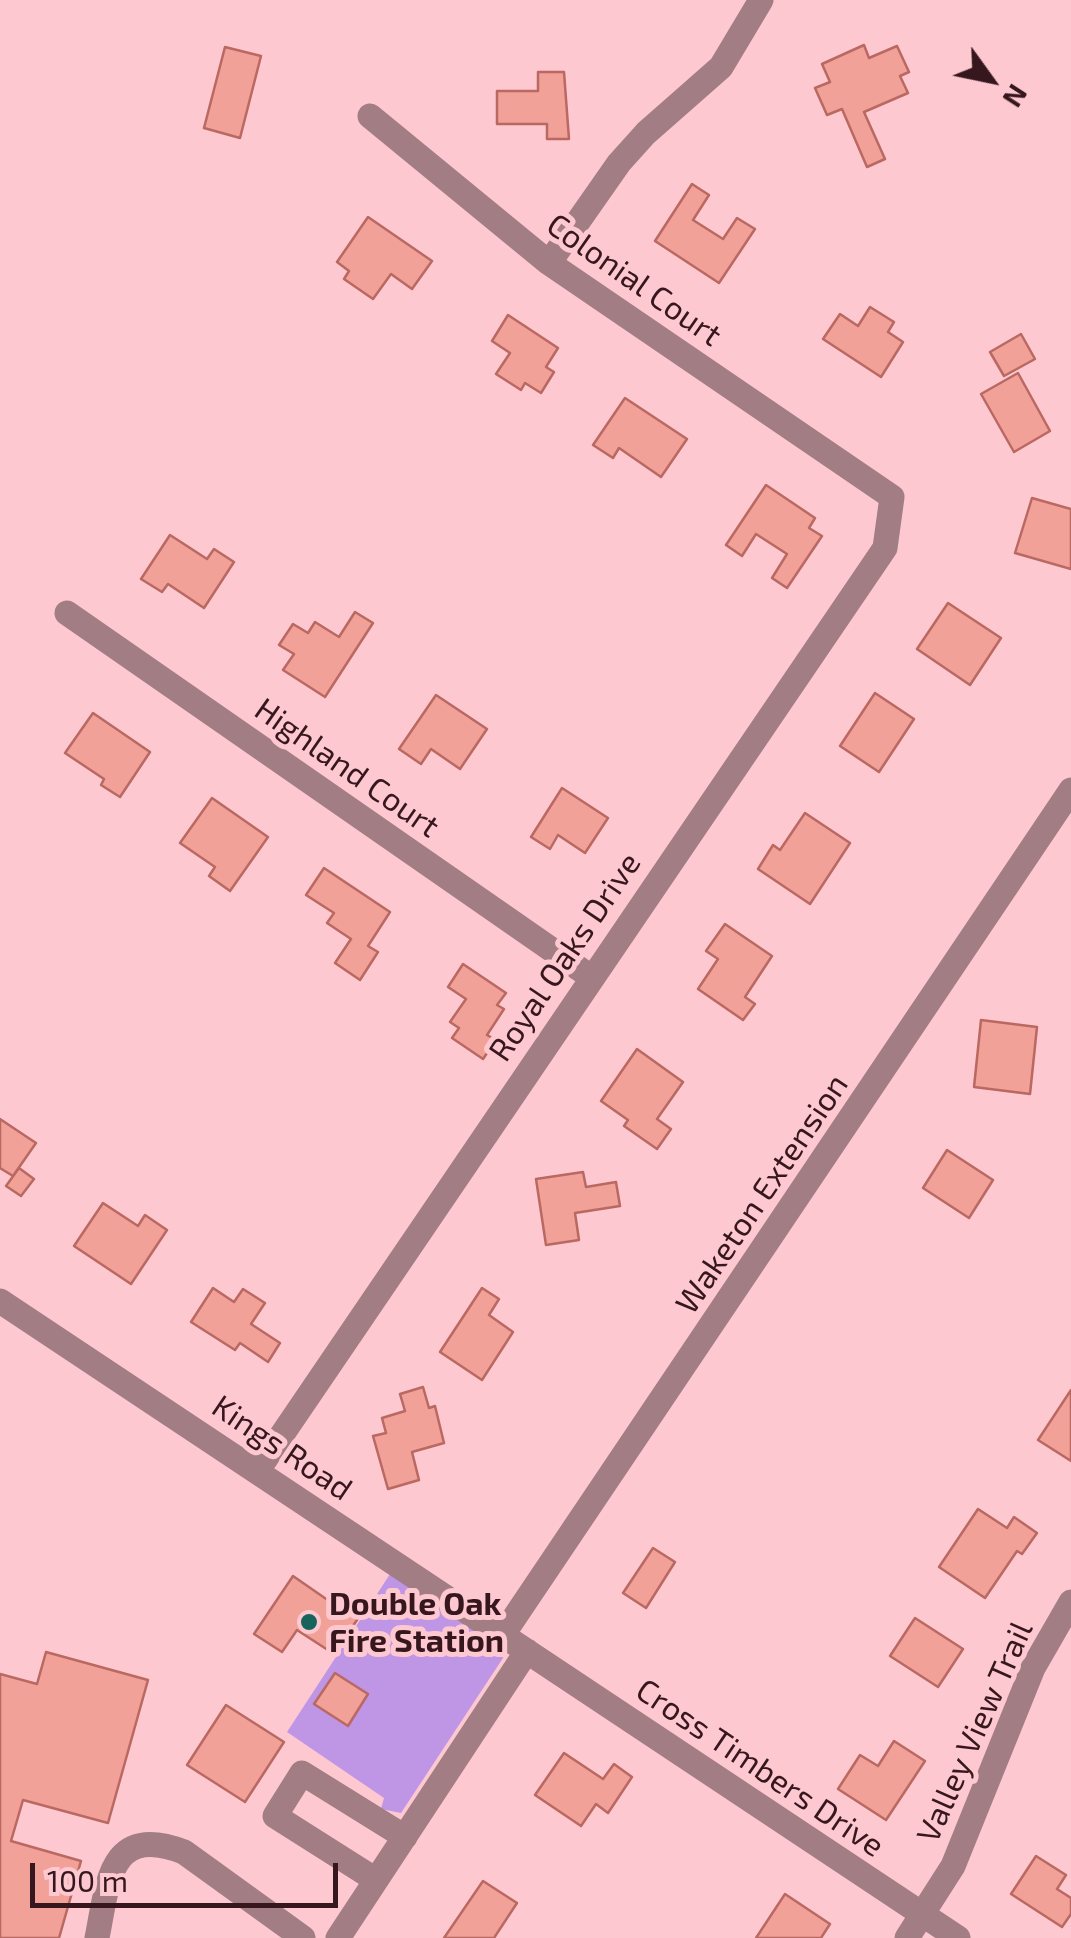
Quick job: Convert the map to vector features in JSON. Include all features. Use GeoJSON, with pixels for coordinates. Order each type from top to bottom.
{"type":"FeatureCollection","features":[{"type":"Feature","properties":{"kind":"street"},"geometry":{"type":"LineString","coordinates":[[549,264],[619,163],[646,133],[721,67],[762,0]]}},
{"type":"Feature","properties":{"kind":"street","name":"Colonial Court"},"geometry":{"type":"LineString","coordinates":[[370,116],[549,264],[870,483]]}},
{"type":"Feature","properties":{"kind":"street","name":"Royal Oaks Drive"},"geometry":{"type":"LineString","coordinates":[[258,1470],[590,976],[885,548],[892,497],[870,483]]}},
{"type":"Feature","properties":{"kind":"street","name":"Highland Court"},"geometry":{"type":"LineString","coordinates":[[66,612],[590,976]]}},
{"type":"Feature","properties":{"kind":"street","name":"Waketon Extension"},"geometry":{"type":"LineString","coordinates":[[504,1633],[1071,790]]}},
{"type":"Feature","properties":{"kind":"street","name":"Kings Road"},"geometry":{"type":"LineString","coordinates":[[0,1302],[504,1633],[527,1652]]}},
{"type":"Feature","properties":{"kind":"street","name":"Valley View Trail"},"geometry":{"type":"LineString","coordinates":[[908,1938],[952,1866],[1033,1668],[1071,1602]]}},
{"type":"Feature","properties":{"kind":"street"},"geometry":{"type":"LineString","coordinates":[[338,1938],[527,1652]]}},
{"type":"Feature","properties":{"kind":"street","name":"Cross Timbers Drive"},"geometry":{"type":"LineString","coordinates":[[527,1652],[958,1938]]}},
{"type":"Feature","properties":{"kind":"street"},"geometry":{"type":"LineString","coordinates":[[376,1880],[275,1816],[302,1772],[405,1837]]}},
{"type":"Feature","properties":{"kind":"street"},"geometry":{"type":"LineString","coordinates":[[97,1938],[111,1867],[126,1851],[162,1843],[184,1852],[303,1938]]}},
{"type":"Feature","properties":{"kind":"shaded area"},"geometry":{"type":"Polygon","coordinates":[[[392,1571],[499,1646],[503,1658],[401,1813],[381,1809],[384,1798],[287,1732],[392,1571]]]}},
{"type":"Feature","properties":{"kind":"building"},"geometry":{"type":"Polygon","coordinates":[[[864,45],[869,58],[897,46],[909,72],[900,76],[908,93],[864,112],[885,159],[867,167],[842,109],[827,115],[815,88],[830,82],[822,64],[864,45]]]}},
{"type":"Feature","properties":{"kind":"building"},"geometry":{"type":"Polygon","coordinates":[[[225,47],[261,56],[240,138],[204,128],[225,47]]]}},
{"type":"Feature","properties":{"kind":"building"},"geometry":{"type":"Polygon","coordinates":[[[538,72],[564,72],[569,139],[547,139],[547,124],[497,124],[497,91],[538,91],[538,72]]]}},
{"type":"Feature","properties":{"kind":"building"},"geometry":{"type":"Polygon","coordinates":[[[692,184],[709,195],[693,220],[723,239],[737,218],[755,229],[719,283],[655,241],[692,184]]]}},
{"type":"Feature","properties":{"kind":"building"},"geometry":{"type":"Polygon","coordinates":[[[368,217],[432,261],[412,289],[391,274],[373,299],[344,279],[349,271],[337,262],[368,217]]]}},
{"type":"Feature","properties":{"kind":"building"},"geometry":{"type":"Polygon","coordinates":[[[870,307],[894,322],[888,332],[903,342],[881,377],[823,339],[840,314],[858,326],[870,307]]]}},
{"type":"Feature","properties":{"kind":"building"},"geometry":{"type":"Polygon","coordinates":[[[508,315],[558,348],[546,367],[554,372],[541,393],[525,383],[521,390],[496,374],[510,353],[492,341],[508,315]]]}},
{"type":"Feature","properties":{"kind":"building"},"geometry":{"type":"Polygon","coordinates":[[[1021,334],[1035,359],[1004,376],[990,352],[1021,334]]]}},
{"type":"Feature","properties":{"kind":"building"},"geometry":{"type":"Polygon","coordinates":[[[1018,373],[1050,431],[1014,452],[981,394],[1018,373]]]}},
{"type":"Feature","properties":{"kind":"building"},"geometry":{"type":"Polygon","coordinates":[[[625,398],[687,439],[661,477],[619,448],[613,458],[593,445],[625,398]]]}},
{"type":"Feature","properties":{"kind":"building"},"geometry":{"type":"Polygon","coordinates":[[[766,485],[815,518],[809,528],[822,536],[787,588],[772,578],[787,554],[756,534],[742,556],[726,545],[766,485]]]}},
{"type":"Feature","properties":{"kind":"building"},"geometry":{"type":"Polygon","coordinates":[[[1032,498],[1071,509],[1071,569],[1015,553],[1032,498]]]}},
{"type":"Feature","properties":{"kind":"building"},"geometry":{"type":"Polygon","coordinates":[[[170,535],[207,559],[214,549],[234,562],[204,608],[168,584],[162,592],[141,579],[170,535]]]}},
{"type":"Feature","properties":{"kind":"building"},"geometry":{"type":"Polygon","coordinates":[[[948,603],[1001,638],[970,685],[917,649],[948,603]]]}},
{"type":"Feature","properties":{"kind":"building"},"geometry":{"type":"Polygon","coordinates":[[[355,612],[373,623],[325,697],[283,670],[294,654],[279,645],[293,624],[308,633],[315,622],[339,637],[355,612]]]}},
{"type":"Feature","properties":{"kind":"building"},"geometry":{"type":"Polygon","coordinates":[[[875,693],[914,719],[879,772],[840,746],[875,693]]]}},
{"type":"Feature","properties":{"kind":"building"},"geometry":{"type":"Polygon","coordinates":[[[436,695],[487,729],[460,769],[431,749],[421,764],[399,749],[436,695]]]}},
{"type":"Feature","properties":{"kind":"building"},"geometry":{"type":"Polygon","coordinates":[[[93,713],[150,752],[120,797],[101,785],[104,779],[65,753],[93,713]]]}},
{"type":"Feature","properties":{"kind":"building"},"geometry":{"type":"Polygon","coordinates":[[[562,788],[608,818],[585,853],[558,835],[550,849],[531,837],[562,788]]]}},
{"type":"Feature","properties":{"kind":"building"},"geometry":{"type":"Polygon","coordinates":[[[212,798],[268,837],[230,891],[209,876],[215,867],[180,843],[212,798]]]}},
{"type":"Feature","properties":{"kind":"building"},"geometry":{"type":"Polygon","coordinates":[[[805,813],[850,843],[810,904],[758,869],[773,845],[780,850],[805,813]]]}},
{"type":"Feature","properties":{"kind":"building"},"geometry":{"type":"Polygon","coordinates":[[[324,868],[390,912],[368,946],[378,952],[360,980],[335,963],[351,939],[327,923],[334,913],[306,895],[324,868]]]}},
{"type":"Feature","properties":{"kind":"building"},"geometry":{"type":"Polygon","coordinates":[[[725,924],[772,956],[745,997],[755,1004],[743,1020],[698,989],[718,959],[706,951],[725,924]]]}},
{"type":"Feature","properties":{"kind":"building"},"geometry":{"type":"Polygon","coordinates":[[[463,964],[506,993],[497,1005],[504,1009],[487,1035],[496,1040],[483,1059],[452,1038],[459,1028],[450,1022],[466,999],[448,987],[463,964]]]}},
{"type":"Feature","properties":{"kind":"building"},"geometry":{"type":"Polygon","coordinates":[[[981,1020],[1037,1027],[1030,1094],[974,1087],[981,1020]]]}},
{"type":"Feature","properties":{"kind":"building"},"geometry":{"type":"Polygon","coordinates":[[[637,1049],[683,1082],[657,1119],[671,1129],[657,1149],[624,1126],[628,1120],[601,1101],[637,1049]]]}},
{"type":"Feature","properties":{"kind":"building"},"geometry":{"type":"Polygon","coordinates":[[[0,1119],[36,1143],[13,1176],[0,1168],[0,1119]]]}},
{"type":"Feature","properties":{"kind":"building"},"geometry":{"type":"Polygon","coordinates":[[[947,1150],[993,1180],[969,1218],[923,1188],[947,1150]]]}},
{"type":"Feature","properties":{"kind":"building"},"geometry":{"type":"Polygon","coordinates":[[[19,1168],[34,1179],[21,1196],[6,1186],[19,1168]]]}},
{"type":"Feature","properties":{"kind":"building"},"geometry":{"type":"Polygon","coordinates":[[[583,1172],[586,1187],[616,1182],[620,1206],[575,1213],[579,1240],[546,1245],[536,1179],[583,1172]]]}},
{"type":"Feature","properties":{"kind":"building"},"geometry":{"type":"Polygon","coordinates":[[[103,1203],[138,1226],[145,1215],[167,1230],[131,1284],[74,1246],[103,1203]]]}},
{"type":"Feature","properties":{"kind":"building"},"geometry":{"type":"Polygon","coordinates":[[[213,1288],[234,1302],[243,1289],[265,1303],[251,1324],[280,1343],[268,1362],[240,1343],[235,1350],[191,1322],[213,1288]]]}},
{"type":"Feature","properties":{"kind":"building"},"geometry":{"type":"Polygon","coordinates":[[[482,1288],[499,1299],[489,1315],[513,1332],[482,1380],[440,1352],[482,1288]]]}},
{"type":"Feature","properties":{"kind":"building"},"geometry":{"type":"Polygon","coordinates":[[[423,1387],[429,1408],[435,1406],[444,1443],[412,1452],[419,1480],[388,1489],[373,1436],[386,1433],[382,1418],[405,1411],[400,1394],[423,1387]]]}},
{"type":"Feature","properties":{"kind":"building"},"geometry":{"type":"Polygon","coordinates":[[[1071,1390],[1071,1461],[1038,1440],[1071,1390]]]}},
{"type":"Feature","properties":{"kind":"building"},"geometry":{"type":"Polygon","coordinates":[[[978,1509],[1007,1528],[1014,1517],[1037,1533],[1022,1554],[1017,1551],[985,1598],[939,1567],[978,1509]]]}},
{"type":"Feature","properties":{"kind":"building"},"geometry":{"type":"Polygon","coordinates":[[[653,1548],[675,1562],[646,1608],[623,1593],[653,1548]]]}},
{"type":"Feature","properties":{"kind":"building","name":"Double Oak Fire Station"},"geometry":{"type":"Polygon","coordinates":[[[293,1576],[332,1603],[336,1597],[361,1614],[334,1654],[297,1630],[282,1652],[254,1634],[293,1576]]]}},
{"type":"Feature","properties":{"kind":"building"},"geometry":{"type":"Polygon","coordinates":[[[915,1618],[963,1649],[938,1687],[890,1656],[915,1618]]]}},
{"type":"Feature","properties":{"kind":"building"},"geometry":{"type":"Polygon","coordinates":[[[46,1652],[148,1680],[108,1823],[23,1800],[11,1841],[81,1861],[59,1938],[0,1938],[0,1674],[37,1684],[46,1652]]]}},
{"type":"Feature","properties":{"kind":"building"},"geometry":{"type":"Polygon","coordinates":[[[335,1673],[368,1694],[348,1726],[314,1704],[335,1673]]]}},
{"type":"Feature","properties":{"kind":"building"},"geometry":{"type":"Polygon","coordinates":[[[226,1705],[284,1742],[245,1802],[187,1765],[226,1705]]]}},
{"type":"Feature","properties":{"kind":"building"},"geometry":{"type":"Polygon","coordinates":[[[894,1741],[925,1761],[886,1820],[838,1789],[860,1755],[878,1766],[894,1741]]]}},
{"type":"Feature","properties":{"kind":"building"},"geometry":{"type":"Polygon","coordinates":[[[564,1753],[603,1779],[614,1764],[632,1777],[608,1813],[596,1804],[581,1826],[535,1795],[564,1753]]]}},
{"type":"Feature","properties":{"kind":"building"},"geometry":{"type":"Polygon","coordinates":[[[1036,1856],[1066,1875],[1057,1889],[1071,1898],[1071,1914],[1062,1927],[1011,1894],[1036,1856]]]}},
{"type":"Feature","properties":{"kind":"building"},"geometry":{"type":"Polygon","coordinates":[[[483,1881],[517,1903],[494,1938],[444,1938],[483,1881]]]}},
{"type":"Feature","properties":{"kind":"building"},"geometry":{"type":"Polygon","coordinates":[[[785,1894],[830,1924],[821,1938],[756,1938],[785,1894]]]}},
{"type":"Feature","properties":{"kind":"place","name":"Double Oak Fire Station"},"geometry":{"type":"Point","coordinates":[309,1622]}}]}
